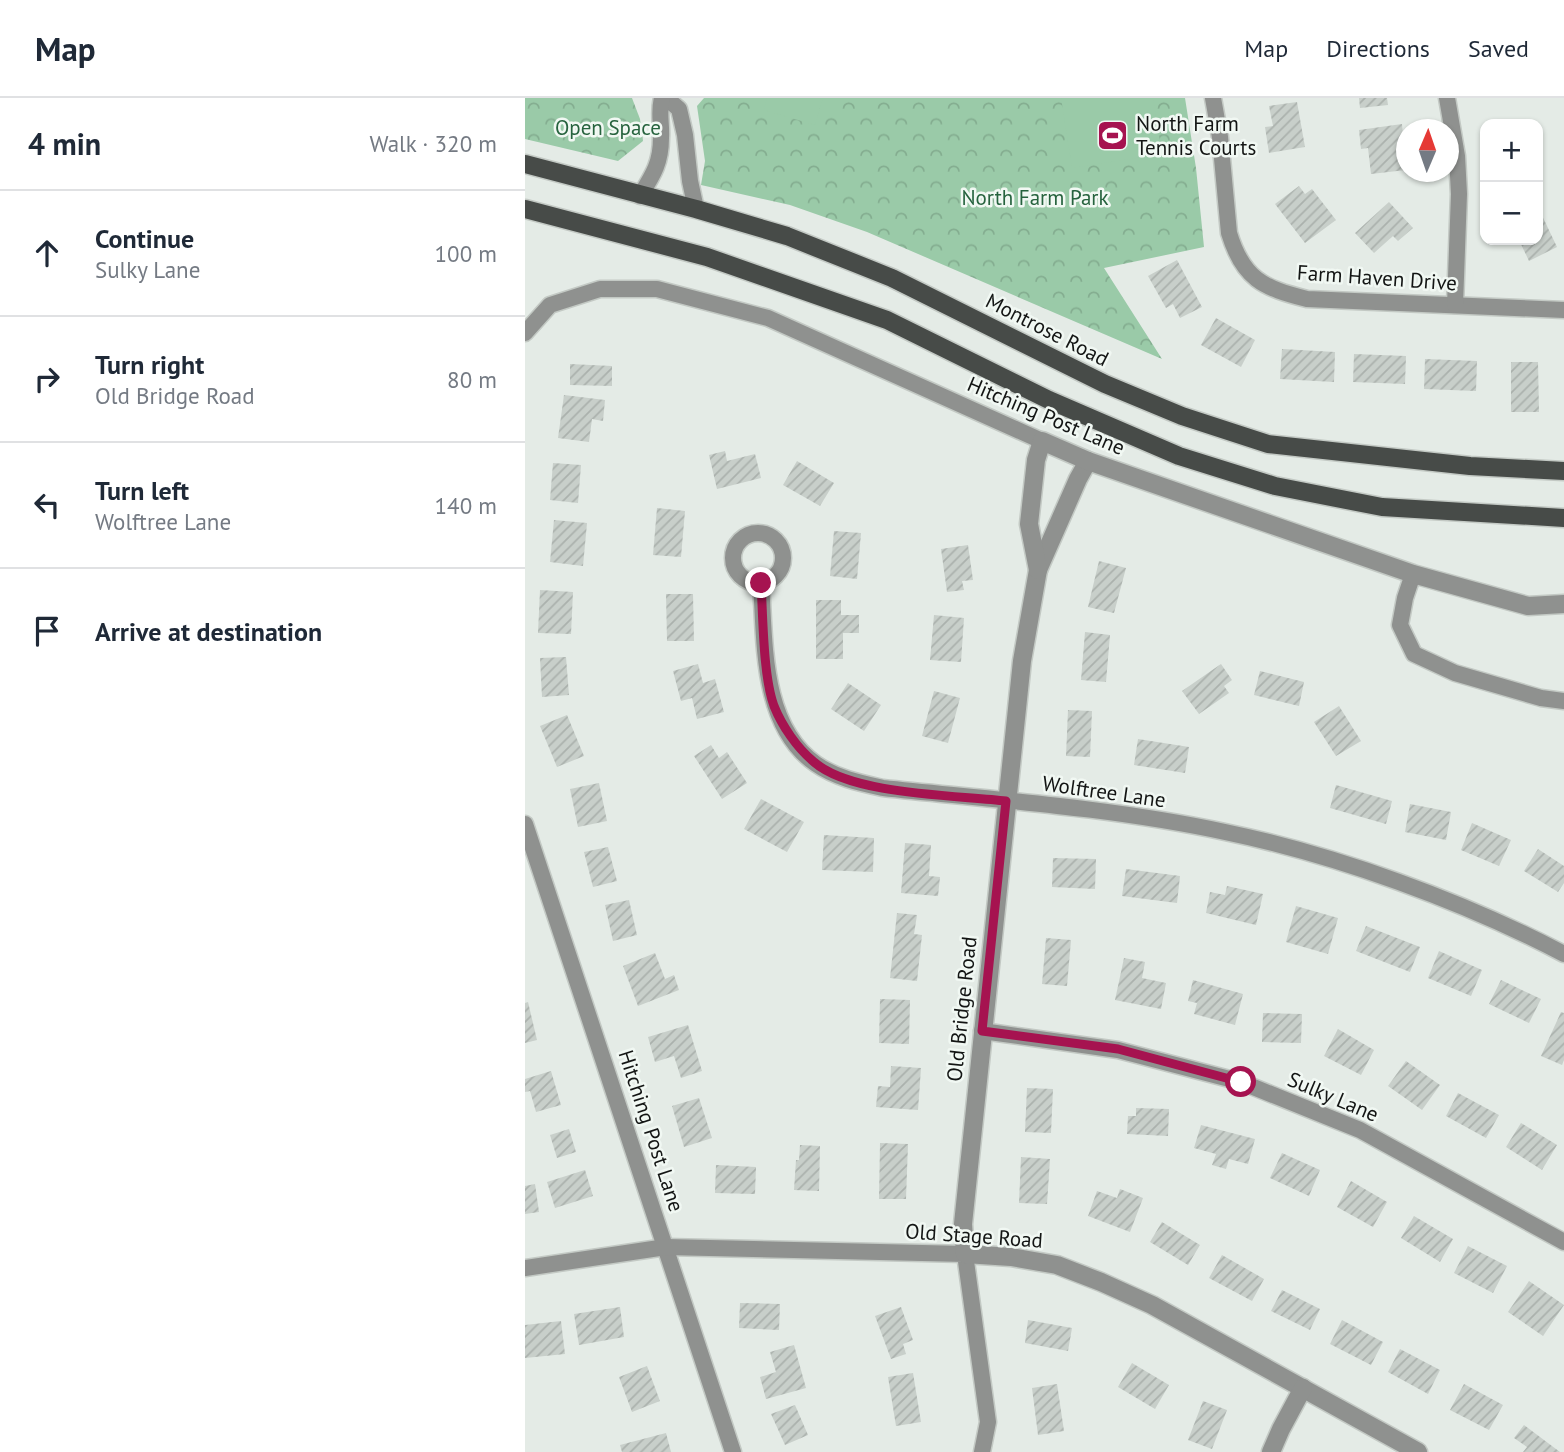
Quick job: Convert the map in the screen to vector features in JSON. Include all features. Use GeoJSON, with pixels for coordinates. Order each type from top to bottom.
{"type":"FeatureCollection","features":[{"type":"Feature","properties":{"kind":"main road","name":"Montrose Road"},"geometry":{"type":"LineString","coordinates":[[525,164],[787,236],[892,278],[1105,384],[1182,416],[1268,444],[1470,466],[1564,471]]}},
{"type":"Feature","properties":{"kind":"main road"},"geometry":{"type":"LineString","coordinates":[[525,209],[707,257],[887,320],[1049,400],[1179,456],[1275,486],[1382,507],[1564,517]]}},
{"type":"Feature","properties":{"kind":"street"},"geometry":{"type":"LineString","coordinates":[[640,195],[656,172],[661,134],[658,113],[664,98],[679,109],[696,209]]}},
{"type":"Feature","properties":{"kind":"street","name":"Farm Haven Drive"},"geometry":{"type":"LineString","coordinates":[[1213,98],[1220,137],[1229,233],[1241,263],[1274,290],[1307,299],[1564,310]]}},
{"type":"Feature","properties":{"kind":"street"},"geometry":{"type":"LineString","coordinates":[[1447,98],[1457,156],[1459,194],[1455,305]]}},
{"type":"Feature","properties":{"kind":"street","name":"Hitching Post Lane"},"geometry":{"type":"LineString","coordinates":[[525,333],[550,305],[600,289],[657,289],[768,318],[1088,461],[1413,574],[1528,606],[1564,604]]}},
{"type":"Feature","properties":{"kind":"street","name":"Old Bridge Road"},"geometry":{"type":"LineString","coordinates":[[1038,570],[1029,524],[1036,460],[1042,441]]}},
{"type":"Feature","properties":{"kind":"street","name":"Old Bridge Road"},"geometry":{"type":"LineString","coordinates":[[982,1452],[988,1422],[963,1224],[1006,801],[1022,660],[1038,570],[1088,461]]}},
{"type":"Feature","properties":{"kind":"street"},"geometry":{"type":"LineString","coordinates":[[1413,574],[1400,625],[1414,654],[1465,677],[1541,698],[1564,701]]}},
{"type":"Feature","properties":{"kind":"street","name":"Wolftree Lane"},"geometry":{"type":"LineString","coordinates":[[761,583],[767,666],[773,705],[793,740],[815,764],[846,779],[883,788],[1125,814],[1225,831],[1377,875],[1535,939],[1564,954]]}},
{"type":"Feature","properties":{"kind":"street","name":"Hitching Post Lane"},"geometry":{"type":"LineString","coordinates":[[525,824],[733,1452]]}},
{"type":"Feature","properties":{"kind":"street","name":"Sulky Lane"},"geometry":{"type":"LineString","coordinates":[[982,1031],[1118,1049],[1241,1082],[1360,1130],[1564,1242]]}},
{"type":"Feature","properties":{"kind":"street","name":"Old Stage Road"},"geometry":{"type":"LineString","coordinates":[[525,1268],[666,1247],[965,1254],[1011,1257],[1057,1265],[1152,1305],[1418,1452]]}},
{"type":"Feature","properties":{"kind":"street"},"geometry":{"type":"LineString","coordinates":[[1271,1452],[1303,1388]]}},
{"type":"Feature","properties":{"kind":"green space","name":"Open Space"},"geometry":{"type":"Polygon","coordinates":[[[525,98],[632,98],[640,119],[643,141],[618,161],[525,139],[525,98]]]}},
{"type":"Feature","properties":{"kind":"green space","name":"North Farm Park"},"geometry":{"type":"Polygon","coordinates":[[[704,98],[1185,98],[1204,247],[1104,268],[1162,359],[867,232],[790,205],[701,185],[705,161],[697,106],[704,98]]]}},
{"type":"Feature","properties":{"kind":"green space"},"geometry":{"type":"Polygon","coordinates":[[[767,98],[823,98],[815,125],[764,110],[767,98]]]}},
{"type":"Feature","properties":{"kind":"green space","name":"North Farm Tennis Courts"},"geometry":{"type":"Polygon","coordinates":[[[1061,98],[1153,98],[1162,154],[1072,168],[1061,98]]]}},
{"type":"Feature","properties":{"kind":"building"},"geometry":{"type":"Polygon","coordinates":[[[1359,98],[1387,98],[1388,105],[1360,108],[1359,98]]]}},
{"type":"Feature","properties":{"kind":"building"},"geometry":{"type":"Polygon","coordinates":[[[1297,102],[1305,147],[1269,153],[1265,127],[1273,126],[1269,106],[1297,102]]]}},
{"type":"Feature","properties":{"kind":"building"},"geometry":{"type":"Polygon","coordinates":[[[1396,125],[1396,171],[1371,174],[1368,148],[1361,149],[1359,130],[1396,125]]]}},
{"type":"Feature","properties":{"kind":"building"},"geometry":{"type":"Polygon","coordinates":[[[1299,186],[1305,194],[1312,189],[1336,220],[1305,243],[1275,204],[1299,186]]]}},
{"type":"Feature","properties":{"kind":"building"},"geometry":{"type":"Polygon","coordinates":[[[1389,202],[1413,228],[1398,241],[1393,236],[1374,253],[1355,233],[1389,202]]]}},
{"type":"Feature","properties":{"kind":"building"},"geometry":{"type":"Polygon","coordinates":[[[1543,218],[1557,247],[1529,261],[1521,245],[1543,245],[1543,218]]]}},
{"type":"Feature","properties":{"kind":"building"},"geometry":{"type":"Polygon","coordinates":[[[1177,260],[1202,307],[1180,318],[1173,304],[1166,308],[1148,276],[1177,260]]]}},
{"type":"Feature","properties":{"kind":"building"},"geometry":{"type":"Polygon","coordinates":[[[1216,318],[1255,340],[1241,367],[1201,345],[1216,318]]]}},
{"type":"Feature","properties":{"kind":"building"},"geometry":{"type":"Polygon","coordinates":[[[1282,349],[1335,352],[1334,382],[1280,379],[1282,349]]]}},
{"type":"Feature","properties":{"kind":"building"},"geometry":{"type":"Polygon","coordinates":[[[1354,354],[1406,356],[1405,384],[1353,382],[1354,354]]]}},
{"type":"Feature","properties":{"kind":"building"},"geometry":{"type":"Polygon","coordinates":[[[1425,359],[1477,361],[1476,391],[1424,389],[1425,359]]]}},
{"type":"Feature","properties":{"kind":"building"},"geometry":{"type":"Polygon","coordinates":[[[1511,362],[1538,362],[1539,412],[1511,412],[1511,362]]]}},
{"type":"Feature","properties":{"kind":"building"},"geometry":{"type":"Polygon","coordinates":[[[570,364],[612,366],[612,386],[570,385],[570,364]]]}},
{"type":"Feature","properties":{"kind":"building"},"geometry":{"type":"Polygon","coordinates":[[[564,395],[605,400],[603,421],[592,419],[589,442],[558,438],[564,395]]]}},
{"type":"Feature","properties":{"kind":"building"},"geometry":{"type":"Polygon","coordinates":[[[725,451],[727,461],[755,454],[761,478],[717,489],[709,455],[725,451]]]}},
{"type":"Feature","properties":{"kind":"building"},"geometry":{"type":"Polygon","coordinates":[[[797,461],[834,483],[820,506],[783,485],[797,461]]]}},
{"type":"Feature","properties":{"kind":"building"},"geometry":{"type":"Polygon","coordinates":[[[553,463],[581,465],[578,503],[550,500],[553,463]]]}},
{"type":"Feature","properties":{"kind":"building"},"geometry":{"type":"Polygon","coordinates":[[[657,508],[685,511],[681,557],[653,555],[657,508]]]}},
{"type":"Feature","properties":{"kind":"building"},"geometry":{"type":"Polygon","coordinates":[[[554,520],[587,523],[583,566],[550,562],[554,520]]]}},
{"type":"Feature","properties":{"kind":"building"},"geometry":{"type":"Polygon","coordinates":[[[834,531],[861,533],[857,579],[830,576],[834,531]]]}},
{"type":"Feature","properties":{"kind":"building"},"geometry":{"type":"Polygon","coordinates":[[[968,545],[973,580],[962,581],[964,590],[947,592],[941,549],[968,545]]]}},
{"type":"Feature","properties":{"kind":"building"},"geometry":{"type":"Polygon","coordinates":[[[1099,561],[1126,568],[1114,613],[1088,607],[1099,561]]]}},
{"type":"Feature","properties":{"kind":"building"},"geometry":{"type":"Polygon","coordinates":[[[540,590],[573,592],[571,634],[538,633],[540,590]]]}},
{"type":"Feature","properties":{"kind":"building"},"geometry":{"type":"Polygon","coordinates":[[[666,594],[693,594],[694,641],[667,641],[666,594]]]}},
{"type":"Feature","properties":{"kind":"building"},"geometry":{"type":"Polygon","coordinates":[[[816,600],[841,600],[841,615],[859,615],[859,633],[843,633],[843,659],[816,659],[816,600]]]}},
{"type":"Feature","properties":{"kind":"building"},"geometry":{"type":"Polygon","coordinates":[[[934,615],[964,618],[961,662],[930,660],[934,615]]]}},
{"type":"Feature","properties":{"kind":"building"},"geometry":{"type":"Polygon","coordinates":[[[1085,632],[1110,635],[1106,682],[1081,680],[1085,632]]]}},
{"type":"Feature","properties":{"kind":"building"},"geometry":{"type":"Polygon","coordinates":[[[566,657],[569,695],[542,697],[540,658],[566,657]]]}},
{"type":"Feature","properties":{"kind":"building"},"geometry":{"type":"Polygon","coordinates":[[[698,664],[703,683],[715,679],[724,712],[697,719],[692,698],[681,701],[673,671],[698,664]]]}},
{"type":"Feature","properties":{"kind":"building"},"geometry":{"type":"Polygon","coordinates":[[[1221,664],[1232,680],[1224,686],[1229,693],[1199,714],[1182,691],[1221,664]]]}},
{"type":"Feature","properties":{"kind":"building"},"geometry":{"type":"Polygon","coordinates":[[[1260,671],[1304,682],[1299,706],[1254,695],[1260,671]]]}},
{"type":"Feature","properties":{"kind":"building"},"geometry":{"type":"Polygon","coordinates":[[[848,683],[881,705],[864,731],[831,709],[848,683]]]}},
{"type":"Feature","properties":{"kind":"building"},"geometry":{"type":"Polygon","coordinates":[[[934,691],[960,698],[948,743],[922,736],[934,691]]]}},
{"type":"Feature","properties":{"kind":"building"},"geometry":{"type":"Polygon","coordinates":[[[1339,706],[1361,741],[1336,756],[1314,722],[1339,706]]]}},
{"type":"Feature","properties":{"kind":"building"},"geometry":{"type":"Polygon","coordinates":[[[1068,710],[1092,711],[1090,757],[1066,756],[1068,710]]]}},
{"type":"Feature","properties":{"kind":"building"},"geometry":{"type":"Polygon","coordinates":[[[567,715],[584,756],[557,767],[540,726],[567,715]]]}},
{"type":"Feature","properties":{"kind":"building"},"geometry":{"type":"Polygon","coordinates":[[[1138,739],[1189,747],[1185,773],[1134,765],[1138,739]]]}},
{"type":"Feature","properties":{"kind":"building"},"geometry":{"type":"Polygon","coordinates":[[[711,745],[719,758],[727,752],[747,783],[722,799],[694,756],[711,745]]]}},
{"type":"Feature","properties":{"kind":"building"},"geometry":{"type":"Polygon","coordinates":[[[599,783],[607,821],[578,827],[570,789],[599,783]]]}},
{"type":"Feature","properties":{"kind":"building"},"geometry":{"type":"Polygon","coordinates":[[[1336,785],[1392,801],[1386,824],[1330,808],[1336,785]]]}},
{"type":"Feature","properties":{"kind":"building"},"geometry":{"type":"Polygon","coordinates":[[[761,799],[804,822],[787,852],[744,829],[761,799]]]}},
{"type":"Feature","properties":{"kind":"building"},"geometry":{"type":"Polygon","coordinates":[[[1410,804],[1451,812],[1446,840],[1405,832],[1410,804]]]}},
{"type":"Feature","properties":{"kind":"building"},"geometry":{"type":"Polygon","coordinates":[[[1472,823],[1511,840],[1499,866],[1461,850],[1472,823]]]}},
{"type":"Feature","properties":{"kind":"building"},"geometry":{"type":"Polygon","coordinates":[[[824,835],[874,838],[873,872],[822,870],[824,835]]]}},
{"type":"Feature","properties":{"kind":"building"},"geometry":{"type":"Polygon","coordinates":[[[905,843],[931,845],[929,876],[940,877],[938,896],[901,893],[905,843]]]}},
{"type":"Feature","properties":{"kind":"building"},"geometry":{"type":"Polygon","coordinates":[[[608,847],[617,881],[593,887],[584,852],[608,847]]]}},
{"type":"Feature","properties":{"kind":"building"},"geometry":{"type":"Polygon","coordinates":[[[1538,849],[1564,866],[1564,883],[1558,892],[1524,871],[1538,849]]]}},
{"type":"Feature","properties":{"kind":"building"},"geometry":{"type":"Polygon","coordinates":[[[1053,858],[1096,859],[1095,889],[1052,887],[1053,858]]]}},
{"type":"Feature","properties":{"kind":"building"},"geometry":{"type":"Polygon","coordinates":[[[1126,869],[1180,876],[1177,903],[1122,896],[1126,869]]]}},
{"type":"Feature","properties":{"kind":"building"},"geometry":{"type":"Polygon","coordinates":[[[1227,886],[1263,894],[1256,925],[1206,913],[1210,892],[1225,895],[1227,886]]]}},
{"type":"Feature","properties":{"kind":"building"},"geometry":{"type":"Polygon","coordinates":[[[629,900],[637,935],[613,941],[605,905],[629,900]]]}},
{"type":"Feature","properties":{"kind":"building"},"geometry":{"type":"Polygon","coordinates":[[[1296,906],[1338,918],[1328,954],[1286,942],[1296,906]]]}},
{"type":"Feature","properties":{"kind":"building"},"geometry":{"type":"Polygon","coordinates":[[[897,913],[917,915],[914,934],[922,935],[917,981],[890,978],[897,913]]]}},
{"type":"Feature","properties":{"kind":"building"},"geometry":{"type":"Polygon","coordinates":[[[1366,926],[1420,947],[1410,972],[1356,951],[1366,926]]]}},
{"type":"Feature","properties":{"kind":"building"},"geometry":{"type":"Polygon","coordinates":[[[1046,938],[1071,940],[1067,986],[1042,984],[1046,938]]]}},
{"type":"Feature","properties":{"kind":"building"},"geometry":{"type":"Polygon","coordinates":[[[1439,951],[1482,970],[1471,996],[1428,978],[1439,951]]]}},
{"type":"Feature","properties":{"kind":"building"},"geometry":{"type":"Polygon","coordinates":[[[655,953],[665,979],[674,975],[679,990],[638,1006],[623,966],[655,953]]]}},
{"type":"Feature","properties":{"kind":"building"},"geometry":{"type":"Polygon","coordinates":[[[1124,958],[1145,962],[1142,978],[1166,983],[1161,1009],[1115,1000],[1124,958]]]}},
{"type":"Feature","properties":{"kind":"building"},"geometry":{"type":"Polygon","coordinates":[[[1193,980],[1243,994],[1235,1025],[1194,1014],[1197,1003],[1188,1001],[1193,980]]]}},
{"type":"Feature","properties":{"kind":"building"},"geometry":{"type":"Polygon","coordinates":[[[1501,980],[1541,999],[1529,1023],[1489,1004],[1501,980]]]}},
{"type":"Feature","properties":{"kind":"building"},"geometry":{"type":"Polygon","coordinates":[[[880,999],[910,1000],[909,1044],[879,1043],[880,999]]]}},
{"type":"Feature","properties":{"kind":"building"},"geometry":{"type":"Polygon","coordinates":[[[528,1002],[537,1040],[525,1043],[525,1003],[528,1002]]]}},
{"type":"Feature","properties":{"kind":"building"},"geometry":{"type":"Polygon","coordinates":[[[1561,1012],[1564,1013],[1562,1065],[1541,1056],[1561,1012]]]}},
{"type":"Feature","properties":{"kind":"building"},"geometry":{"type":"Polygon","coordinates":[[[1263,1013],[1302,1014],[1301,1043],[1262,1042],[1263,1013]]]}},
{"type":"Feature","properties":{"kind":"building"},"geometry":{"type":"Polygon","coordinates":[[[688,1025],[702,1071],[681,1078],[674,1056],[655,1062],[648,1037],[688,1025]]]}},
{"type":"Feature","properties":{"kind":"building"},"geometry":{"type":"Polygon","coordinates":[[[1338,1029],[1374,1050],[1361,1075],[1324,1056],[1338,1029]]]}},
{"type":"Feature","properties":{"kind":"building"},"geometry":{"type":"Polygon","coordinates":[[[1406,1061],[1440,1085],[1422,1110],[1388,1086],[1406,1061]]]}},
{"type":"Feature","properties":{"kind":"building"},"geometry":{"type":"Polygon","coordinates":[[[891,1066],[921,1068],[918,1110],[876,1107],[878,1086],[890,1087],[891,1066]]]}},
{"type":"Feature","properties":{"kind":"building"},"geometry":{"type":"Polygon","coordinates":[[[551,1071],[561,1105],[536,1112],[530,1091],[525,1092],[525,1079],[551,1071]]]}},
{"type":"Feature","properties":{"kind":"building"},"geometry":{"type":"Polygon","coordinates":[[[1027,1088],[1053,1089],[1051,1133],[1025,1132],[1027,1088]]]}},
{"type":"Feature","properties":{"kind":"building"},"geometry":{"type":"Polygon","coordinates":[[[1458,1093],[1499,1115],[1486,1138],[1446,1116],[1458,1093]]]}},
{"type":"Feature","properties":{"kind":"building"},"geometry":{"type":"Polygon","coordinates":[[[699,1098],[712,1138],[684,1147],[672,1106],[699,1098]]]}},
{"type":"Feature","properties":{"kind":"building"},"geometry":{"type":"Polygon","coordinates":[[[1136,1108],[1169,1109],[1168,1136],[1127,1134],[1128,1116],[1136,1116],[1136,1108]]]}},
{"type":"Feature","properties":{"kind":"building"},"geometry":{"type":"Polygon","coordinates":[[[1521,1123],[1557,1145],[1542,1170],[1506,1147],[1521,1123]]]}},
{"type":"Feature","properties":{"kind":"building"},"geometry":{"type":"Polygon","coordinates":[[[1201,1125],[1255,1139],[1248,1164],[1229,1159],[1226,1169],[1212,1165],[1216,1154],[1194,1148],[1201,1125]]]}},
{"type":"Feature","properties":{"kind":"building"},"geometry":{"type":"Polygon","coordinates":[[[569,1129],[576,1152],[557,1158],[550,1135],[569,1129]]]}},
{"type":"Feature","properties":{"kind":"building"},"geometry":{"type":"Polygon","coordinates":[[[880,1143],[908,1144],[906,1199],[879,1199],[880,1143]]]}},
{"type":"Feature","properties":{"kind":"building"},"geometry":{"type":"Polygon","coordinates":[[[800,1145],[820,1146],[819,1191],[794,1190],[800,1145]]]}},
{"type":"Feature","properties":{"kind":"building"},"geometry":{"type":"Polygon","coordinates":[[[1282,1153],[1320,1170],[1309,1196],[1270,1178],[1282,1153]]]}},
{"type":"Feature","properties":{"kind":"building"},"geometry":{"type":"Polygon","coordinates":[[[1021,1157],[1050,1159],[1047,1204],[1019,1203],[1021,1157]]]}},
{"type":"Feature","properties":{"kind":"building"},"geometry":{"type":"Polygon","coordinates":[[[716,1165],[756,1167],[755,1194],[715,1193],[716,1165]]]}},
{"type":"Feature","properties":{"kind":"building"},"geometry":{"type":"Polygon","coordinates":[[[585,1170],[593,1196],[555,1208],[547,1182],[585,1170]]]}},
{"type":"Feature","properties":{"kind":"building"},"geometry":{"type":"Polygon","coordinates":[[[1351,1181],[1387,1202],[1373,1227],[1337,1207],[1351,1181]]]}},
{"type":"Feature","properties":{"kind":"building"},"geometry":{"type":"Polygon","coordinates":[[[535,1184],[539,1212],[525,1214],[525,1186],[535,1184]]]}},
{"type":"Feature","properties":{"kind":"building"},"geometry":{"type":"Polygon","coordinates":[[[1120,1189],[1143,1198],[1130,1232],[1088,1216],[1097,1191],[1117,1198],[1120,1189]]]}},
{"type":"Feature","properties":{"kind":"building"},"geometry":{"type":"Polygon","coordinates":[[[1414,1216],[1453,1239],[1440,1262],[1401,1238],[1414,1216]]]}},
{"type":"Feature","properties":{"kind":"building"},"geometry":{"type":"Polygon","coordinates":[[[1162,1222],[1200,1245],[1188,1265],[1150,1242],[1162,1222]]]}},
{"type":"Feature","properties":{"kind":"building"},"geometry":{"type":"Polygon","coordinates":[[[1468,1246],[1507,1266],[1493,1293],[1454,1273],[1468,1246]]]}},
{"type":"Feature","properties":{"kind":"building"},"geometry":{"type":"Polygon","coordinates":[[[1222,1255],[1264,1279],[1252,1301],[1209,1278],[1222,1255]]]}},
{"type":"Feature","properties":{"kind":"building"},"geometry":{"type":"Polygon","coordinates":[[[1529,1281],[1564,1305],[1543,1336],[1508,1312],[1529,1281]]]}},
{"type":"Feature","properties":{"kind":"building"},"geometry":{"type":"Polygon","coordinates":[[[1282,1290],[1320,1309],[1310,1330],[1271,1311],[1282,1290]]]}},
{"type":"Feature","properties":{"kind":"building"},"geometry":{"type":"Polygon","coordinates":[[[740,1303],[780,1304],[779,1330],[739,1328],[740,1303]]]}},
{"type":"Feature","properties":{"kind":"building"},"geometry":{"type":"Polygon","coordinates":[[[620,1307],[624,1337],[579,1345],[574,1314],[620,1307]]]}},
{"type":"Feature","properties":{"kind":"building"},"geometry":{"type":"Polygon","coordinates":[[[901,1307],[913,1340],[903,1344],[906,1354],[891,1359],[875,1316],[901,1307]]]}},
{"type":"Feature","properties":{"kind":"building"},"geometry":{"type":"Polygon","coordinates":[[[1028,1320],[1072,1328],[1068,1351],[1025,1343],[1028,1320]]]}},
{"type":"Feature","properties":{"kind":"building"},"geometry":{"type":"Polygon","coordinates":[[[1342,1320],[1383,1342],[1371,1365],[1330,1344],[1342,1320]]]}},
{"type":"Feature","properties":{"kind":"building"},"geometry":{"type":"Polygon","coordinates":[[[561,1321],[565,1354],[525,1358],[525,1325],[561,1321]]]}},
{"type":"Feature","properties":{"kind":"building"},"geometry":{"type":"Polygon","coordinates":[[[794,1345],[806,1388],[766,1399],[760,1377],[776,1372],[770,1352],[794,1345]]]}},
{"type":"Feature","properties":{"kind":"building"},"geometry":{"type":"Polygon","coordinates":[[[1400,1349],[1440,1370],[1428,1394],[1388,1372],[1400,1349]]]}},
{"type":"Feature","properties":{"kind":"building"},"geometry":{"type":"Polygon","coordinates":[[[1132,1363],[1169,1385],[1155,1409],[1118,1387],[1132,1363]]]}},
{"type":"Feature","properties":{"kind":"building"},"geometry":{"type":"Polygon","coordinates":[[[647,1366],[660,1401],[632,1412],[619,1377],[647,1366]]]}},
{"type":"Feature","properties":{"kind":"building"},"geometry":{"type":"Polygon","coordinates":[[[913,1373],[921,1422],[896,1426],[888,1377],[913,1373]]]}},
{"type":"Feature","properties":{"kind":"building"},"geometry":{"type":"Polygon","coordinates":[[[1057,1384],[1064,1431],[1038,1435],[1032,1388],[1057,1384]]]}},
{"type":"Feature","properties":{"kind":"building"},"geometry":{"type":"Polygon","coordinates":[[[1464,1384],[1503,1405],[1489,1430],[1450,1410],[1464,1384]]]}},
{"type":"Feature","properties":{"kind":"building"},"geometry":{"type":"Polygon","coordinates":[[[1203,1401],[1227,1410],[1212,1449],[1188,1440],[1203,1401]]]}},
{"type":"Feature","properties":{"kind":"building"},"geometry":{"type":"Polygon","coordinates":[[[795,1405],[808,1435],[785,1445],[771,1414],[795,1405]]]}},
{"type":"Feature","properties":{"kind":"building"},"geometry":{"type":"Polygon","coordinates":[[[1524,1425],[1560,1452],[1523,1452],[1527,1447],[1514,1438],[1524,1425]]]}},
{"type":"Feature","properties":{"kind":"building"},"geometry":{"type":"Polygon","coordinates":[[[666,1433],[671,1452],[622,1452],[620,1445],[666,1433]]]}},
{"type":"Feature","properties":{"kind":"place","name":"North Farm Tennis Courts"},"geometry":{"type":"Point","coordinates":[1113,136]}},
{"type":"Feature","properties":{"kind":"route"},"geometry":{"type":"LineString","coordinates":[[761,583],[767,666],[773,705],[793,740],[815,764],[846,779],[883,788],[1006,801],[982,1031],[1118,1049],[1241,1082]]}}]}
